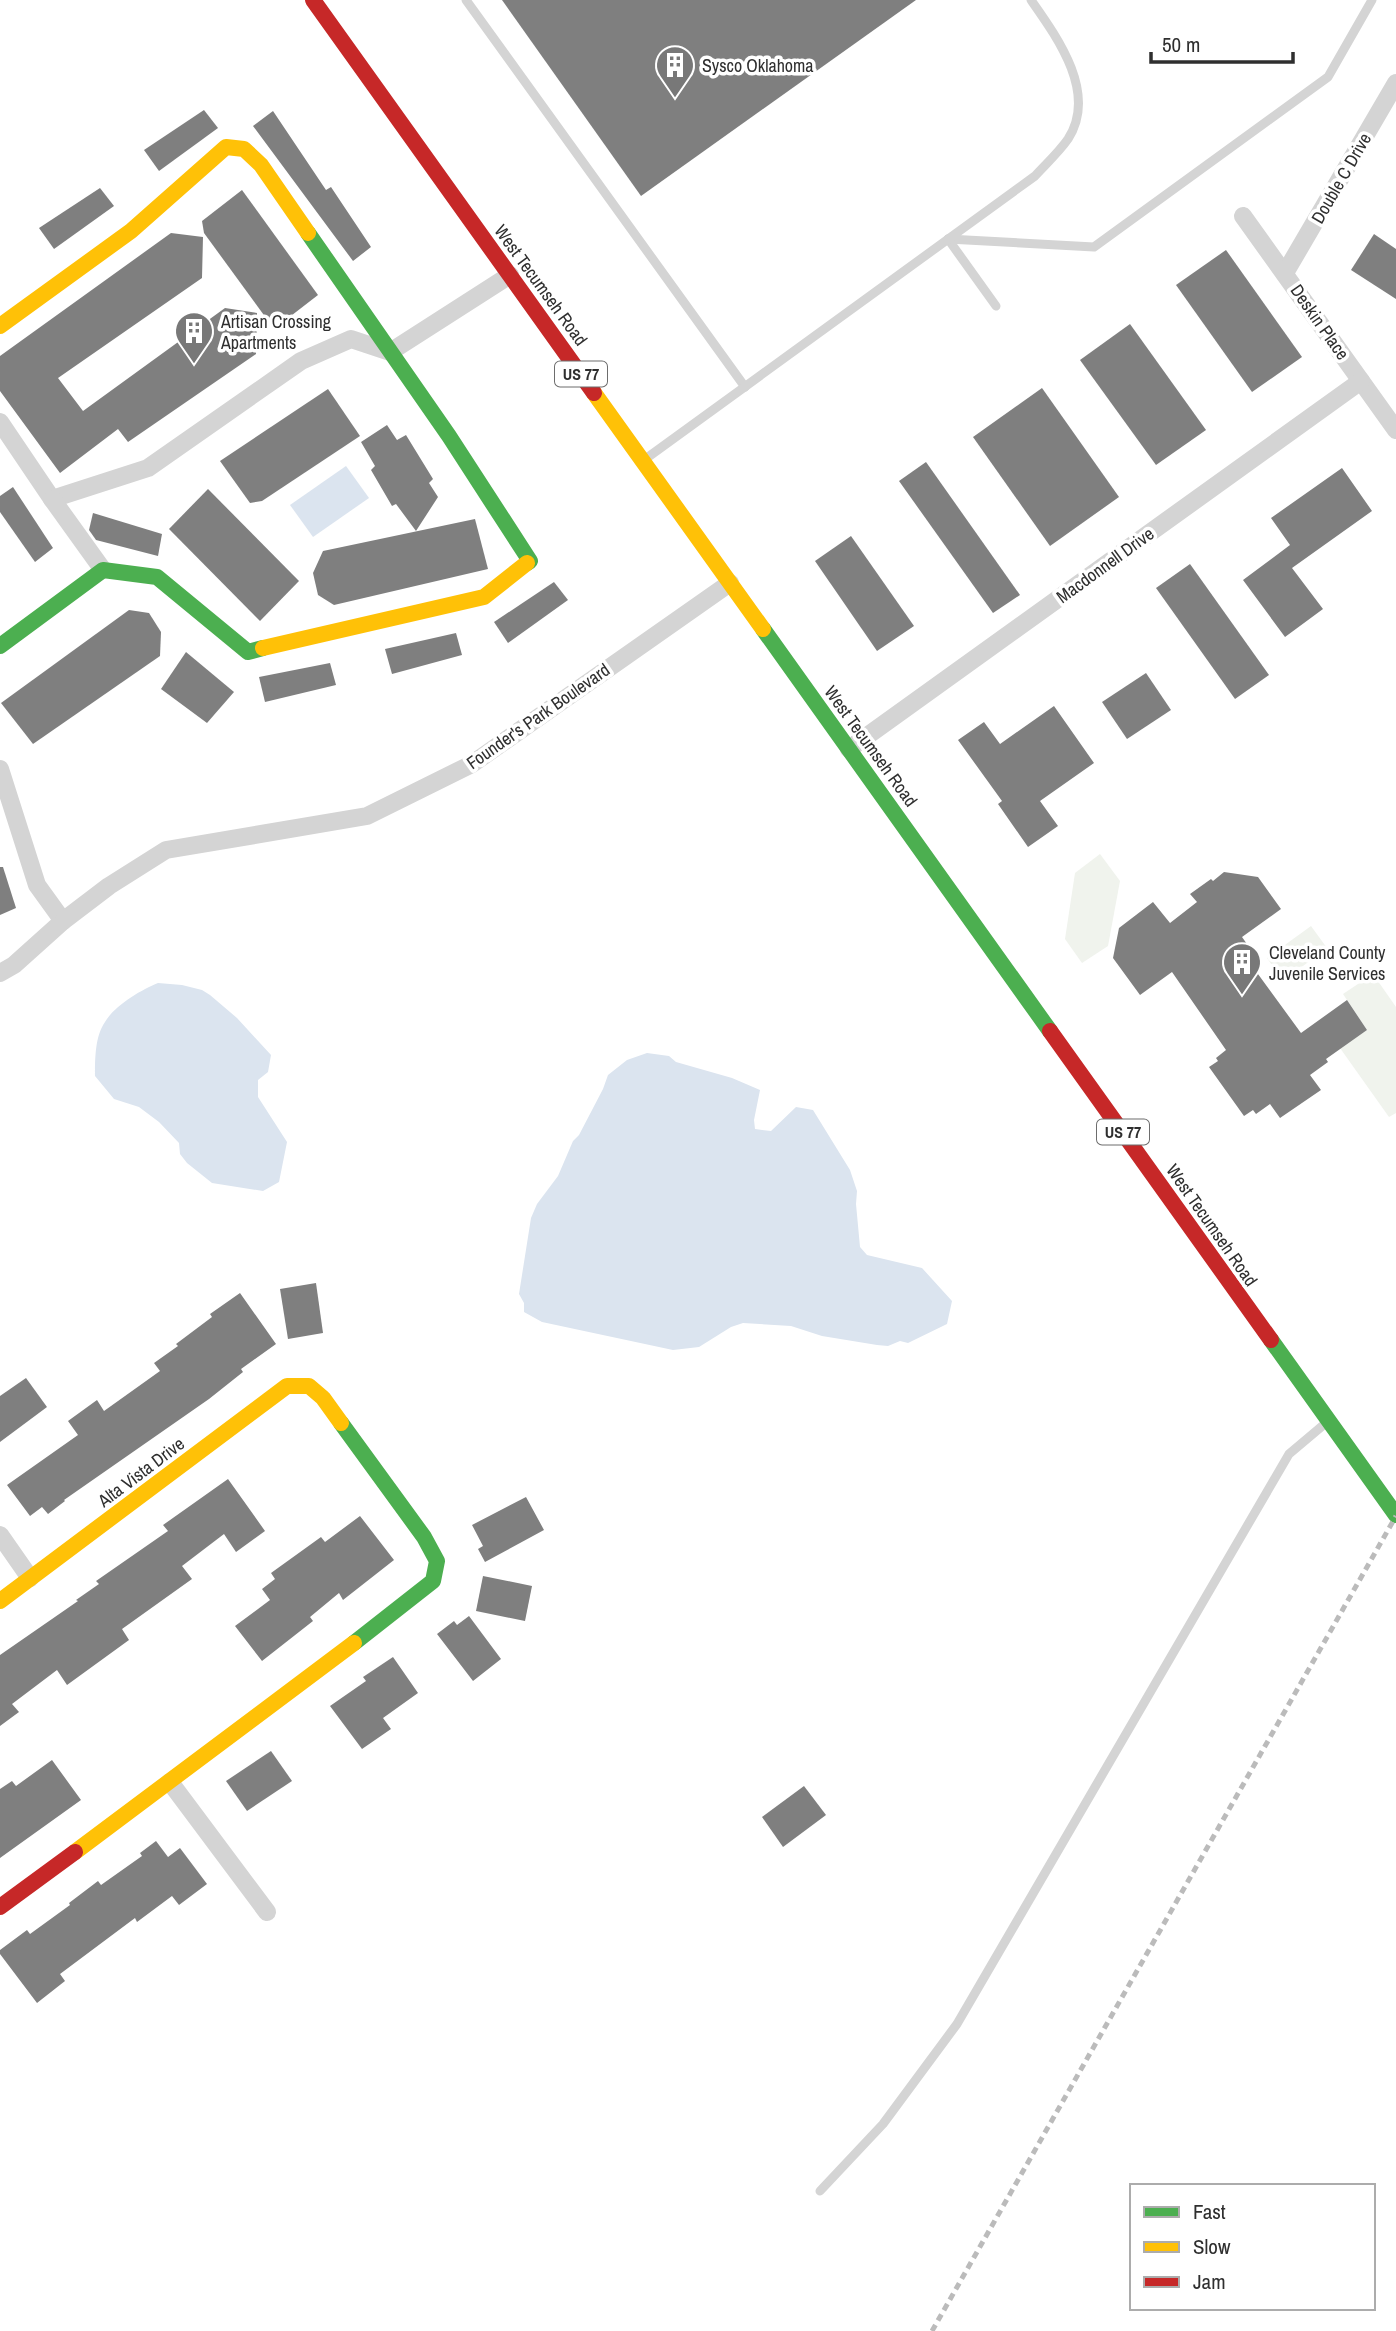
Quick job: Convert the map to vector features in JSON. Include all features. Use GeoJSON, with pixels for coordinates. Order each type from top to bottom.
{"type":"FeatureCollection","features":[{"type":"Feature","properties":{"kind":"street","name":"West Tecumseh Road"},"geometry":{"type":"LineString","coordinates":[[313,0],[1396,1516]]}},
{"type":"Feature","properties":{"kind":"street","name":"Double C Drive"},"geometry":{"type":"LineString","coordinates":[[1285,273],[1396,83]]}},
{"type":"Feature","properties":{"kind":"street"},"geometry":{"type":"LineString","coordinates":[[0,326],[131,231],[226,147],[244,149],[261,164],[449,436],[530,561],[484,597],[248,652],[157,577],[103,570],[0,646]]}},
{"type":"Feature","properties":{"kind":"street","name":"Deskin Place"},"geometry":{"type":"LineString","coordinates":[[1243,216],[1396,430]]}},
{"type":"Feature","properties":{"kind":"street"},"geometry":{"type":"LineString","coordinates":[[52,499],[148,468],[301,361],[351,340],[390,352],[510,275]]}},
{"type":"Feature","properties":{"kind":"street","name":"Macdonnell Drive"},"geometry":{"type":"LineString","coordinates":[[849,748],[1361,381]]}},
{"type":"Feature","properties":{"kind":"street"},"geometry":{"type":"LineString","coordinates":[[0,422],[103,570]]}},
{"type":"Feature","properties":{"kind":"street","name":"Founder's Park Boulevard"},"geometry":{"type":"LineString","coordinates":[[0,973],[14,965],[63,921],[109,886],[166,850],[367,816],[472,764],[730,583]]}},
{"type":"Feature","properties":{"kind":"street"},"geometry":{"type":"LineString","coordinates":[[0,769],[37,885],[63,921]]}},
{"type":"Feature","properties":{"kind":"street","name":"Alta Vista Drive"},"geometry":{"type":"LineString","coordinates":[[0,1601],[287,1386],[309,1386],[323,1398],[424,1537],[437,1561],[433,1581],[170,1782]]}},
{"type":"Feature","properties":{"kind":"street"},"geometry":{"type":"LineString","coordinates":[[0,1535],[30,1578]]}},
{"type":"Feature","properties":{"kind":"street"},"geometry":{"type":"LineString","coordinates":[[0,1907],[170,1782],[267,1912]]}},
{"type":"Feature","properties":{"kind":"lane"},"geometry":{"type":"LineString","coordinates":[[466,0],[745,387]]}},
{"type":"Feature","properties":{"kind":"lane"},"geometry":{"type":"LineString","coordinates":[[643,461],[1035,176],[1069,138],[1079,106],[1072,70],[1056,36],[1031,0]]}},
{"type":"Feature","properties":{"kind":"lane"},"geometry":{"type":"LineString","coordinates":[[948,239],[1094,247],[1328,77],[1372,0]]}},
{"type":"Feature","properties":{"kind":"lane"},"geometry":{"type":"LineString","coordinates":[[948,239],[996,306]]}},
{"type":"Feature","properties":{"kind":"lane"},"geometry":{"type":"LineString","coordinates":[[820,2191],[883,2124],[957,2024],[1289,1454],[1329,1421]]}},
{"type":"Feature","properties":{"kind":"shaded area"},"geometry":{"type":"Polygon","coordinates":[[[346,466],[369,498],[313,537],[290,505],[346,466]]]}},
{"type":"Feature","properties":{"kind":"shaded area"},"geometry":{"type":"Polygon","coordinates":[[[1100,854],[1120,881],[1108,946],[1082,963],[1065,939],[1075,873],[1100,854]]]}},
{"type":"Feature","properties":{"kind":"shaded area"},"geometry":{"type":"Polygon","coordinates":[[[1311,926],[1327,948],[1283,981],[1267,958],[1311,926]]]}},
{"type":"Feature","properties":{"kind":"shaded area"},"geometry":{"type":"Polygon","coordinates":[[[1373,974],[1396,1007],[1396,1113],[1389,1117],[1340,1048],[1367,1030],[1343,994],[1373,974]]]}},
{"type":"Feature","properties":{"kind":"shaded area"},"geometry":{"type":"Polygon","coordinates":[[[158,983],[182,985],[210,995],[237,1018],[271,1055],[268,1072],[258,1080],[258,1097],[287,1142],[279,1182],[263,1191],[212,1183],[187,1163],[180,1154],[179,1143],[159,1122],[139,1107],[114,1099],[95,1076],[97,1041],[109,1016],[136,994],[158,983]]]}},
{"type":"Feature","properties":{"kind":"shaded area"},"geometry":{"type":"Polygon","coordinates":[[[647,1053],[669,1056],[676,1062],[732,1078],[760,1090],[754,1120],[755,1129],[771,1131],[796,1107],[813,1110],[850,1170],[857,1191],[860,1247],[867,1255],[922,1268],[952,1301],[947,1324],[908,1343],[900,1341],[888,1346],[822,1336],[791,1326],[743,1323],[731,1327],[699,1347],[673,1350],[542,1322],[524,1312],[524,1303],[519,1294],[531,1218],[537,1204],[558,1176],[608,1075],[627,1060],[647,1053]]]}},
{"type":"Feature","properties":{"kind":"building","name":"Sysco Oklahoma"},"geometry":{"type":"Polygon","coordinates":[[[502,0],[916,0],[641,196],[502,0]]]}},
{"type":"Feature","properties":{"kind":"building"},"geometry":{"type":"Polygon","coordinates":[[[204,110],[218,128],[159,171],[144,150],[204,110]]]}},
{"type":"Feature","properties":{"kind":"building"},"geometry":{"type":"Polygon","coordinates":[[[273,111],[326,190],[331,187],[371,247],[353,261],[253,126],[273,111]]]}},
{"type":"Feature","properties":{"kind":"building"},"geometry":{"type":"Polygon","coordinates":[[[100,188],[114,206],[54,249],[39,228],[100,188]]]}},
{"type":"Feature","properties":{"kind":"building"},"geometry":{"type":"Polygon","coordinates":[[[242,190],[318,295],[274,329],[204,233],[202,221],[242,190]]]}},
{"type":"Feature","properties":{"kind":"building"},"geometry":{"type":"Polygon","coordinates":[[[171,233],[203,237],[202,278],[58,378],[83,411],[225,308],[257,313],[256,354],[128,442],[118,429],[60,473],[0,391],[0,356],[171,233]]]}},
{"type":"Feature","properties":{"kind":"building"},"geometry":{"type":"Polygon","coordinates":[[[1374,234],[1396,249],[1396,299],[1351,270],[1374,234]]]}},
{"type":"Feature","properties":{"kind":"building"},"geometry":{"type":"Polygon","coordinates":[[[1226,250],[1302,357],[1252,392],[1176,285],[1226,250]]]}},
{"type":"Feature","properties":{"kind":"building"},"geometry":{"type":"Polygon","coordinates":[[[1130,324],[1206,430],[1156,465],[1080,360],[1130,324]]]}},
{"type":"Feature","properties":{"kind":"building"},"geometry":{"type":"Polygon","coordinates":[[[1042,388],[1119,497],[1050,546],[973,437],[1042,388]]]}},
{"type":"Feature","properties":{"kind":"building"},"geometry":{"type":"Polygon","coordinates":[[[328,389],[360,436],[262,501],[250,503],[220,461],[328,389]]]}},
{"type":"Feature","properties":{"kind":"building"},"geometry":{"type":"Polygon","coordinates":[[[387,425],[397,440],[406,435],[433,479],[429,483],[438,497],[416,531],[396,504],[392,506],[371,470],[375,466],[361,442],[387,425]]]}},
{"type":"Feature","properties":{"kind":"building"},"geometry":{"type":"Polygon","coordinates":[[[926,462],[1020,595],[993,613],[899,481],[926,462]]]}},
{"type":"Feature","properties":{"kind":"building"},"geometry":{"type":"Polygon","coordinates":[[[1342,468],[1372,511],[1292,568],[1323,609],[1285,637],[1243,580],[1290,545],[1271,518],[1342,468]]]}},
{"type":"Feature","properties":{"kind":"building"},"geometry":{"type":"Polygon","coordinates":[[[13,487],[53,548],[35,562],[0,512],[0,496],[13,487]]]}},
{"type":"Feature","properties":{"kind":"building"},"geometry":{"type":"Polygon","coordinates":[[[208,489],[299,581],[260,621],[169,529],[208,489]]]}},
{"type":"Feature","properties":{"kind":"building"},"geometry":{"type":"Polygon","coordinates":[[[93,513],[162,534],[158,556],[96,540],[89,530],[93,513]]]}},
{"type":"Feature","properties":{"kind":"building"},"geometry":{"type":"Polygon","coordinates":[[[475,519],[488,569],[334,605],[318,595],[313,573],[323,551],[475,519]]]}},
{"type":"Feature","properties":{"kind":"building"},"geometry":{"type":"Polygon","coordinates":[[[851,536],[914,626],[877,651],[815,561],[851,536]]]}},
{"type":"Feature","properties":{"kind":"building"},"geometry":{"type":"Polygon","coordinates":[[[1190,564],[1269,675],[1235,699],[1156,588],[1190,564]]]}},
{"type":"Feature","properties":{"kind":"building"},"geometry":{"type":"Polygon","coordinates":[[[554,582],[568,600],[508,643],[494,622],[554,582]]]}},
{"type":"Feature","properties":{"kind":"building"},"geometry":{"type":"Polygon","coordinates":[[[129,610],[149,613],[161,632],[160,656],[33,744],[1,703],[129,610]]]}},
{"type":"Feature","properties":{"kind":"building"},"geometry":{"type":"Polygon","coordinates":[[[456,633],[462,655],[392,674],[385,649],[456,633]]]}},
{"type":"Feature","properties":{"kind":"building"},"geometry":{"type":"Polygon","coordinates":[[[186,652],[234,692],[207,723],[161,689],[186,652]]]}},
{"type":"Feature","properties":{"kind":"building"},"geometry":{"type":"Polygon","coordinates":[[[330,663],[336,685],[265,702],[259,677],[330,663]]]}},
{"type":"Feature","properties":{"kind":"building"},"geometry":{"type":"Polygon","coordinates":[[[1146,673],[1171,710],[1127,739],[1102,702],[1146,673]]]}},
{"type":"Feature","properties":{"kind":"building"},"geometry":{"type":"Polygon","coordinates":[[[1054,706],[1094,763],[1040,801],[1058,826],[1028,847],[998,804],[1002,801],[958,740],[984,722],[1000,744],[1054,706]]]}},
{"type":"Feature","properties":{"kind":"building"},"geometry":{"type":"Polygon","coordinates":[[[0,867],[3,867],[16,908],[0,915],[0,867]]]}},
{"type":"Feature","properties":{"kind":"building","name":"Cleveland County Juvenile Services"},"geometry":{"type":"Polygon","coordinates":[[[1224,872],[1258,877],[1281,909],[1242,937],[1254,954],[1247,959],[1301,1033],[1347,1000],[1367,1030],[1326,1059],[1328,1062],[1310,1075],[1321,1090],[1280,1118],[1270,1104],[1256,1114],[1253,1110],[1244,1116],[1209,1067],[1218,1061],[1216,1058],[1226,1050],[1172,972],[1140,995],[1113,958],[1119,928],[1153,902],[1170,923],[1197,902],[1190,894],[1224,872]]]}},
{"type":"Feature","properties":{"kind":"building"},"geometry":{"type":"Polygon","coordinates":[[[316,1283],[323,1333],[288,1339],[280,1289],[316,1283]]]}},
{"type":"Feature","properties":{"kind":"building"},"geometry":{"type":"Polygon","coordinates":[[[240,1293],[276,1344],[241,1369],[243,1372],[209,1399],[48,1514],[42,1507],[30,1516],[7,1485],[78,1435],[68,1421],[97,1400],[104,1411],[160,1371],[154,1363],[212,1317],[210,1314],[240,1293]]]}},
{"type":"Feature","properties":{"kind":"building"},"geometry":{"type":"Polygon","coordinates":[[[26,1378],[47,1407],[0,1442],[0,1396],[26,1378]]]}},
{"type":"Feature","properties":{"kind":"building"},"geometry":{"type":"Polygon","coordinates":[[[228,1479],[265,1531],[236,1552],[224,1534],[182,1566],[192,1579],[122,1629],[129,1640],[67,1685],[57,1670],[12,1704],[19,1712],[0,1726],[0,1655],[78,1601],[76,1600],[99,1584],[96,1581],[168,1531],[163,1525],[228,1479]]]}},
{"type":"Feature","properties":{"kind":"building"},"geometry":{"type":"Polygon","coordinates":[[[526,1497],[544,1530],[485,1562],[478,1549],[483,1546],[472,1525],[526,1497]]]}},
{"type":"Feature","properties":{"kind":"building"},"geometry":{"type":"Polygon","coordinates":[[[360,1516],[394,1560],[343,1600],[339,1593],[310,1617],[313,1621],[262,1661],[235,1626],[270,1600],[262,1589],[275,1579],[271,1573],[321,1537],[325,1542],[360,1516]]]}},
{"type":"Feature","properties":{"kind":"building"},"geometry":{"type":"Polygon","coordinates":[[[483,1576],[532,1586],[525,1621],[476,1611],[483,1576]]]}},
{"type":"Feature","properties":{"kind":"building"},"geometry":{"type":"Polygon","coordinates":[[[469,1616],[501,1659],[473,1681],[437,1634],[454,1621],[457,1625],[469,1616]]]}},
{"type":"Feature","properties":{"kind":"building"},"geometry":{"type":"Polygon","coordinates":[[[393,1657],[418,1693],[383,1718],[391,1729],[362,1749],[330,1706],[366,1681],[363,1677],[393,1657]]]}},
{"type":"Feature","properties":{"kind":"building"},"geometry":{"type":"Polygon","coordinates":[[[271,1751],[292,1781],[247,1811],[226,1781],[271,1751]]]}},
{"type":"Feature","properties":{"kind":"building"},"geometry":{"type":"Polygon","coordinates":[[[52,1760],[81,1800],[0,1858],[0,1789],[12,1781],[16,1786],[52,1760]]]}},
{"type":"Feature","properties":{"kind":"building"},"geometry":{"type":"Polygon","coordinates":[[[804,1786],[826,1815],[783,1847],[762,1817],[804,1786]]]}},
{"type":"Feature","properties":{"kind":"building"},"geometry":{"type":"Polygon","coordinates":[[[156,1841],[168,1857],[180,1848],[207,1884],[179,1905],[172,1896],[137,1922],[135,1918],[60,1974],[65,1981],[37,2003],[0,1954],[0,1950],[27,1930],[30,1934],[98,1881],[101,1885],[142,1856],[140,1853],[156,1841]]]}},
{"type":"Feature","properties":{"kind":"railway"},"geometry":{"type":"LineString","coordinates":[[932,2331],[1396,1516]]}},
{"type":"Feature","properties":{"kind":"traffic: fast"},"geometry":{"type":"LineString","coordinates":[[308,233],[449,436],[530,561],[527,563]]}},
{"type":"Feature","properties":{"kind":"traffic: fast"},"geometry":{"type":"LineString","coordinates":[[0,646],[103,570],[157,577],[248,652],[263,648]]}},
{"type":"Feature","properties":{"kind":"traffic: fast"},"geometry":{"type":"LineString","coordinates":[[763,629],[1050,1031]]}},
{"type":"Feature","properties":{"kind":"traffic: fast"},"geometry":{"type":"LineString","coordinates":[[1271,1340],[1396,1515]]}},
{"type":"Feature","properties":{"kind":"traffic: fast"},"geometry":{"type":"LineString","coordinates":[[341,1423],[424,1537],[437,1561],[433,1581],[354,1643]]}},
{"type":"Feature","properties":{"kind":"traffic: slow"},"geometry":{"type":"LineString","coordinates":[[0,326],[131,231],[226,147],[244,149],[261,165],[308,233]]}},
{"type":"Feature","properties":{"kind":"traffic: slow"},"geometry":{"type":"LineString","coordinates":[[594,393],[763,629]]}},
{"type":"Feature","properties":{"kind":"traffic: slow"},"geometry":{"type":"LineString","coordinates":[[263,648],[484,597],[527,563]]}},
{"type":"Feature","properties":{"kind":"traffic: slow"},"geometry":{"type":"LineString","coordinates":[[0,1601],[287,1386],[309,1386],[323,1398],[341,1423]]}},
{"type":"Feature","properties":{"kind":"traffic: slow"},"geometry":{"type":"LineString","coordinates":[[75,1852],[354,1643]]}},
{"type":"Feature","properties":{"kind":"traffic: jam"},"geometry":{"type":"LineString","coordinates":[[313,0],[594,393]]}},
{"type":"Feature","properties":{"kind":"traffic: jam"},"geometry":{"type":"LineString","coordinates":[[1050,1031],[1271,1340]]}},
{"type":"Feature","properties":{"kind":"traffic: jam"},"geometry":{"type":"LineString","coordinates":[[0,1907],[75,1852]]}},
{"type":"Feature","properties":{"kind":"place","name":"Sysco Oklahoma"},"geometry":{"type":"Point","coordinates":[675,99]}},
{"type":"Feature","properties":{"kind":"place","name":"Artisan Crossing Apartments"},"geometry":{"type":"Point","coordinates":[194,365]}},
{"type":"Feature","properties":{"kind":"place","name":"Cleveland County Juvenile Services"},"geometry":{"type":"Point","coordinates":[1242,996]}}]}
